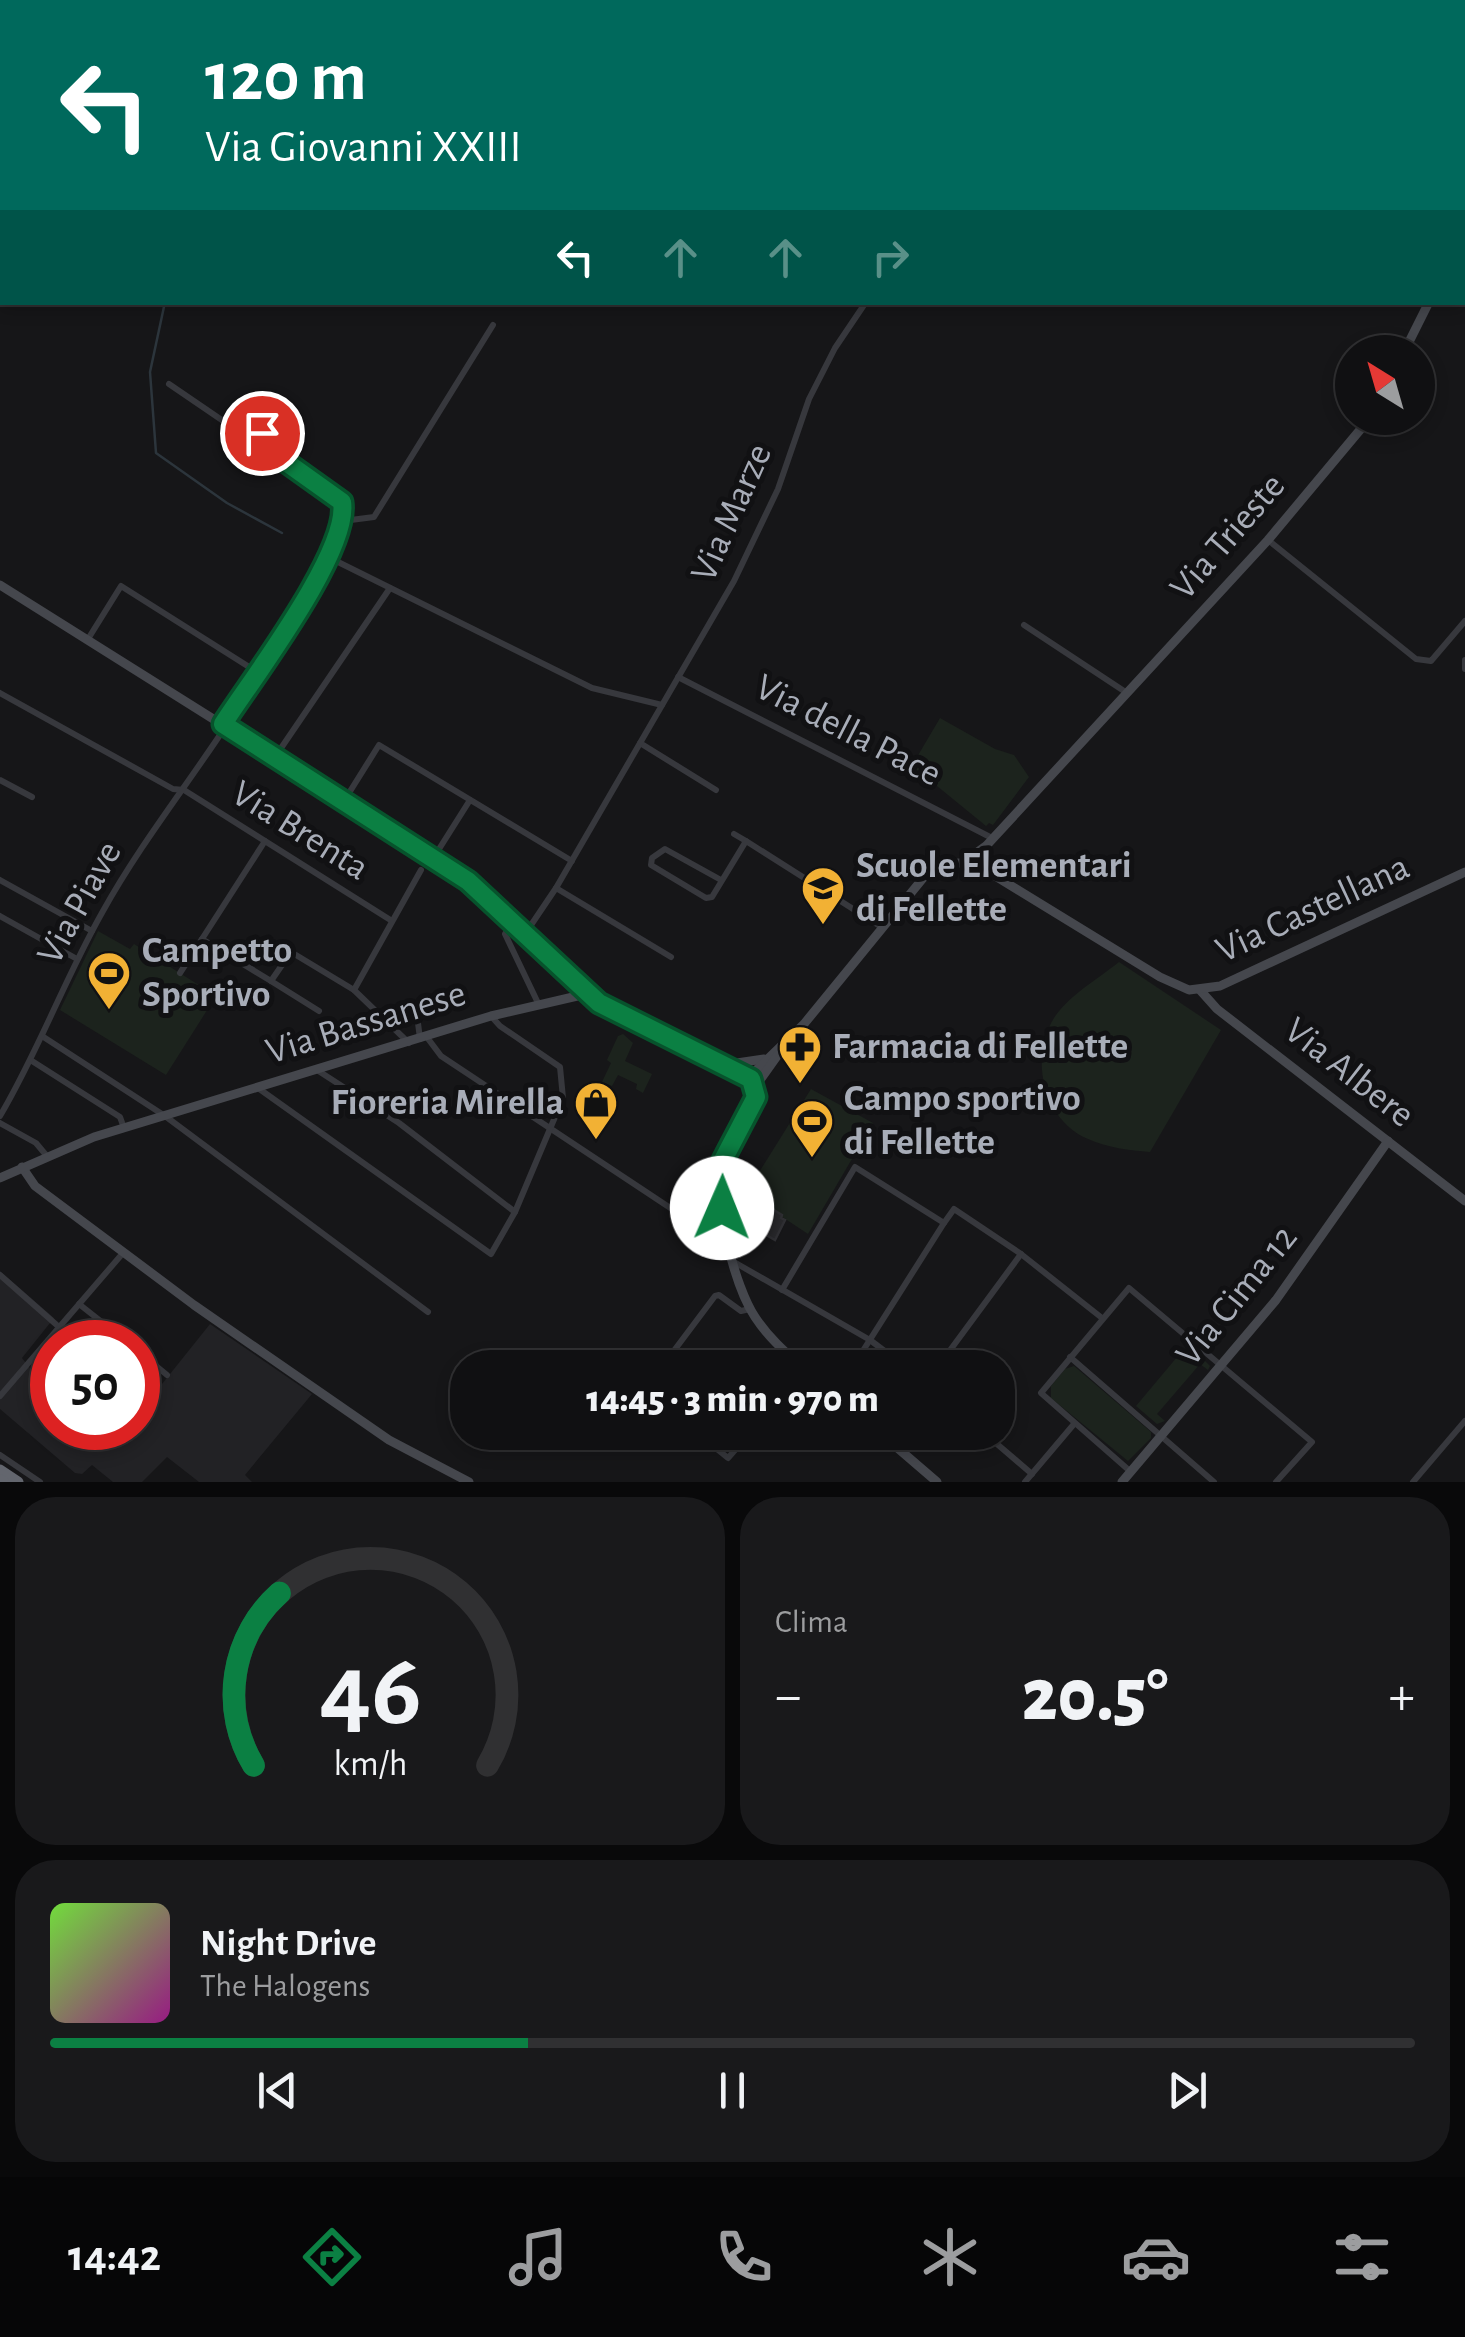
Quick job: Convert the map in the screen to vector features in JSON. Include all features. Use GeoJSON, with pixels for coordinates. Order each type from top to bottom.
{"type":"FeatureCollection","features":[{"type":"Feature","properties":{"kind":"highway"},"geometry":{"type":"LineString","coordinates":[[0,1470],[18,1482]]}},
{"type":"Feature","properties":{"kind":"street","name":"Via Marze"},"geometry":{"type":"LineString","coordinates":[[525,934],[572,861],[742,566],[778,489],[818,382],[864,305]]}},
{"type":"Feature","properties":{"kind":"street"},"geometry":{"type":"LineString","coordinates":[[1412,335],[1428,305]]}},
{"type":"Feature","properties":{"kind":"street"},"geometry":{"type":"LineString","coordinates":[[169,384],[342,502],[343,521],[360,522],[374,518],[493,325]]}},
{"type":"Feature","properties":{"kind":"street"},"geometry":{"type":"LineString","coordinates":[[258,442],[262,433]]}},
{"type":"Feature","properties":{"kind":"street","name":"Via Trieste"},"geometry":{"type":"LineString","coordinates":[[964,862],[989,842],[1128,694],[1268,540],[1356,435]]}},
{"type":"Feature","properties":{"kind":"street","name":"Via Piave"},"geometry":{"type":"LineString","coordinates":[[0,1120],[32,1061],[92,930],[330,558],[343,521]]}},
{"type":"Feature","properties":{"kind":"street"},"geometry":{"type":"LineString","coordinates":[[1268,540],[1416,660],[1431,661],[1464,625]]}},
{"type":"Feature","properties":{"kind":"street"},"geometry":{"type":"LineString","coordinates":[[330,558],[592,688],[662,705]]}},
{"type":"Feature","properties":{"kind":"street"},"geometry":{"type":"LineString","coordinates":[[0,586],[468,881],[586,994],[622,1016],[748,1077],[756,1097],[720,1170],[720,1193],[734,1262],[750,1309],[784,1350]]}},
{"type":"Feature","properties":{"kind":"street"},"geometry":{"type":"LineString","coordinates":[[88,639],[121,586],[257,672]]}},
{"type":"Feature","properties":{"kind":"street"},"geometry":{"type":"LineString","coordinates":[[275,758],[390,588]]}},
{"type":"Feature","properties":{"kind":"street"},"geometry":{"type":"LineString","coordinates":[[1024,625],[1128,694]]}},
{"type":"Feature","properties":{"kind":"street"},"geometry":{"type":"LineString","coordinates":[[1465,660],[1465,670]]}},
{"type":"Feature","properties":{"kind":"street","name":"Via della Pace"},"geometry":{"type":"LineString","coordinates":[[678,677],[926,801],[989,842]]}},
{"type":"Feature","properties":{"kind":"street","name":"Via Brenta"},"geometry":{"type":"LineString","coordinates":[[0,694],[179,789],[392,921]]}},
{"type":"Feature","properties":{"kind":"street"},"geometry":{"type":"LineString","coordinates":[[640,743],[716,790]]}},
{"type":"Feature","properties":{"kind":"street"},"geometry":{"type":"LineString","coordinates":[[344,801],[379,745],[572,861]]}},
{"type":"Feature","properties":{"kind":"street"},"geometry":{"type":"LineString","coordinates":[[0,780],[32,797]]}},
{"type":"Feature","properties":{"kind":"street"},"geometry":{"type":"LineString","coordinates":[[434,858],[470,800]]}},
{"type":"Feature","properties":{"kind":"street"},"geometry":{"type":"LineString","coordinates":[[734,834],[883,928]]}},
{"type":"Feature","properties":{"kind":"street"},"geometry":{"type":"LineString","coordinates":[[180,973],[265,841]]}},
{"type":"Feature","properties":{"kind":"street"},"geometry":{"type":"LineString","coordinates":[[720,880],[665,849],[652,858],[651,865],[706,898],[712,897],[746,841]]}},
{"type":"Feature","properties":{"kind":"street"},"geometry":{"type":"LineString","coordinates":[[755,1087],[783,1047],[924,877],[949,864],[964,862],[982,868],[989,842]]}},
{"type":"Feature","properties":{"kind":"street","name":"Via Castellana"},"geometry":{"type":"LineString","coordinates":[[982,868],[1184,988],[1200,990],[1220,986],[1465,872]]}},
{"type":"Feature","properties":{"kind":"street"},"geometry":{"type":"LineString","coordinates":[[354,990],[421,870]]}},
{"type":"Feature","properties":{"kind":"street"},"geometry":{"type":"LineString","coordinates":[[0,880],[92,930]]}},
{"type":"Feature","properties":{"kind":"street"},"geometry":{"type":"LineString","coordinates":[[556,888],[670,956]]}},
{"type":"Feature","properties":{"kind":"street"},"geometry":{"type":"LineString","coordinates":[[0,916],[78,958]]}},
{"type":"Feature","properties":{"kind":"street"},"geometry":{"type":"LineString","coordinates":[[513,922],[505,934],[538,1003]]}},
{"type":"Feature","properties":{"kind":"street"},"geometry":{"type":"LineString","coordinates":[[202,940],[319,1011]]}},
{"type":"Feature","properties":{"kind":"street"},"geometry":{"type":"LineString","coordinates":[[271,982],[291,952],[354,990],[409,1043]]}},
{"type":"Feature","properties":{"kind":"street","name":"Via Albere"},"geometry":{"type":"LineString","coordinates":[[1200,990],[1216,1009],[1465,1201]]}},
{"type":"Feature","properties":{"kind":"street","name":"Via Bassanese"},"geometry":{"type":"LineString","coordinates":[[0,1178],[46,1155],[124,1128],[492,1016],[586,994]]}},
{"type":"Feature","properties":{"kind":"street"},"geometry":{"type":"LineString","coordinates":[[258,1088],[491,1254],[515,1212],[564,1098],[563,1072],[492,1016]]}},
{"type":"Feature","properties":{"kind":"street"},"geometry":{"type":"LineString","coordinates":[[418,1022],[423,1038],[441,1056],[709,1233],[729,1239]]}},
{"type":"Feature","properties":{"kind":"street"},"geometry":{"type":"LineString","coordinates":[[42,1036],[164,1116],[428,1312]]}},
{"type":"Feature","properties":{"kind":"street"},"geometry":{"type":"LineString","coordinates":[[748,1077],[783,1047]]}},
{"type":"Feature","properties":{"kind":"street"},"geometry":{"type":"LineString","coordinates":[[725,1064],[745,1064],[771,1056]]}},
{"type":"Feature","properties":{"kind":"street"},"geometry":{"type":"LineString","coordinates":[[32,1061],[120,1117],[124,1128]]}},
{"type":"Feature","properties":{"kind":"street"},"geometry":{"type":"LineString","coordinates":[[316,1070],[399,1124],[515,1212]]}},
{"type":"Feature","properties":{"kind":"street"},"geometry":{"type":"LineString","coordinates":[[0,1120],[36,1143],[46,1155]]}},
{"type":"Feature","properties":{"kind":"street","name":"Via Cima 12"},"geometry":{"type":"LineString","coordinates":[[1122,1482],[1276,1300],[1388,1141]]}},
{"type":"Feature","properties":{"kind":"street"},"geometry":{"type":"LineString","coordinates":[[22,1167],[36,1186],[123,1253],[389,1440],[455,1479],[470,1482]]}},
{"type":"Feature","properties":{"kind":"street"},"geometry":{"type":"LineString","coordinates":[[782,1290],[855,1167],[944,1222]]}},
{"type":"Feature","properties":{"kind":"street"},"geometry":{"type":"LineString","coordinates":[[864,1350],[954,1209],[1021,1254],[1102,1318]]}},
{"type":"Feature","properties":{"kind":"street"},"geometry":{"type":"LineString","coordinates":[[65,1320],[123,1253]]}},
{"type":"Feature","properties":{"kind":"street"},"geometry":{"type":"LineString","coordinates":[[950,1350],[1021,1254]]}},
{"type":"Feature","properties":{"kind":"street"},"geometry":{"type":"LineString","coordinates":[[734,1262],[883,1350]]}},
{"type":"Feature","properties":{"kind":"street"},"geometry":{"type":"LineString","coordinates":[[0,1275],[51,1320]]}},
{"type":"Feature","properties":{"kind":"street"},"geometry":{"type":"LineString","coordinates":[[1131,1472],[1041,1393],[1129,1288],[1312,1442],[1276,1482]]}},
{"type":"Feature","properties":{"kind":"street"},"geometry":{"type":"LineString","coordinates":[[674,1350],[714,1296],[719,1295],[741,1312],[750,1309]]}},
{"type":"Feature","properties":{"kind":"street"},"geometry":{"type":"LineString","coordinates":[[80,1304],[100,1320]]}},
{"type":"Feature","properties":{"kind":"street"},"geometry":{"type":"LineString","coordinates":[[1070,1357],[1214,1482]]}},
{"type":"Feature","properties":{"kind":"street"},"geometry":{"type":"LineString","coordinates":[[0,1396],[30,1361]]}},
{"type":"Feature","properties":{"kind":"street"},"geometry":{"type":"LineString","coordinates":[[160,1370],[166,1375]]}},
{"type":"Feature","properties":{"kind":"street"},"geometry":{"type":"LineString","coordinates":[[1413,1482],[1465,1421]]}},
{"type":"Feature","properties":{"kind":"street"},"geometry":{"type":"LineString","coordinates":[[1025,1482],[1074,1424]]}},
{"type":"Feature","properties":{"kind":"street"},"geometry":{"type":"LineString","coordinates":[[900,1450],[937,1482]]}},
{"type":"Feature","properties":{"kind":"street"},"geometry":{"type":"LineString","coordinates":[[1004,1450],[1032,1474]]}},
{"type":"Feature","properties":{"kind":"street"},"geometry":{"type":"LineString","coordinates":[[0,1455],[40,1482]]}},
{"type":"Feature","properties":{"kind":"shaded area"},"geometry":{"type":"Polygon","coordinates":[[[940,718],[995,749],[1014,755],[1029,777],[993,825],[986,826],[937,786],[907,774],[940,718]]]}},
{"type":"Feature","properties":{"kind":"shaded area"},"geometry":{"type":"Polygon","coordinates":[[[98,931],[130,949],[134,944],[216,996],[166,1075],[60,1010],[98,931]]]}},
{"type":"Feature","properties":{"kind":"shaded area"},"geometry":{"type":"Polygon","coordinates":[[[1119,962],[1221,1030],[1150,1152],[1103,1145],[1073,1130],[1051,1103],[1042,1069],[1046,1034],[1054,1018],[1076,995],[1119,962]]]}},
{"type":"Feature","properties":{"kind":"shaded area"},"geometry":{"type":"Polygon","coordinates":[[[623,1034],[633,1043],[625,1061],[652,1074],[643,1093],[636,1089],[637,1084],[618,1075],[612,1086],[602,1082],[611,1063],[607,1060],[618,1036],[623,1034]]]}},
{"type":"Feature","properties":{"kind":"shaded area","name":"Campo sportivo di Fellette"},"geometry":{"type":"Polygon","coordinates":[[[811,1089],[873,1123],[808,1234],[746,1193],[811,1089]]]}},
{"type":"Feature","properties":{"kind":"shaded area"},"geometry":{"type":"Polygon","coordinates":[[[0,1271],[54,1318],[30,1320],[30,1348],[22,1358],[30,1368],[30,1435],[0,1409],[0,1271]]]}},
{"type":"Feature","properties":{"kind":"shaded area"},"geometry":{"type":"Polygon","coordinates":[[[210,1324],[312,1394],[245,1475],[252,1482],[199,1482],[167,1457],[142,1482],[113,1482],[92,1465],[82,1474],[75,1473],[48,1450],[160,1450],[160,1386],[210,1324]]]}},
{"type":"Feature","properties":{"kind":"shaded area"},"geometry":{"type":"Polygon","coordinates":[[[1188,1344],[1210,1366],[1208,1370],[1200,1364],[1157,1414],[1165,1421],[1157,1424],[1136,1406],[1188,1344]]]}},
{"type":"Feature","properties":{"kind":"shaded area"},"geometry":{"type":"Polygon","coordinates":[[[1074,1366],[1151,1432],[1151,1438],[1128,1461],[1051,1398],[1051,1386],[1065,1369],[1074,1366]]]}},
{"type":"Feature","properties":{"kind":"building"},"geometry":{"type":"Polygon","coordinates":[[[756,1199],[785,1220],[775,1240],[743,1222],[756,1199]]]}},
{"type":"Feature","properties":{"kind":"waterway"},"geometry":{"type":"LineString","coordinates":[[164,305],[150,372],[156,453],[227,503],[282,533]]}},
{"type":"Feature","properties":{"kind":"place","name":"Scuole Elementari di Fellette"},"geometry":{"type":"Point","coordinates":[823,926]}},
{"type":"Feature","properties":{"kind":"place","name":"Campetto Sportivo"},"geometry":{"type":"Point","coordinates":[109,1011]}},
{"type":"Feature","properties":{"kind":"place","name":"Farmacia di Fellette"},"geometry":{"type":"Point","coordinates":[800,1085]}},
{"type":"Feature","properties":{"kind":"place","name":"Fioreria Mirella"},"geometry":{"type":"Point","coordinates":[596,1141]}},
{"type":"Feature","properties":{"kind":"place","name":"Campo sportivo di Fellette"},"geometry":{"type":"Point","coordinates":[812,1159]}},
{"type":"Feature","properties":{"kind":"route"},"geometry":{"type":"LineString","coordinates":[[262,433],[258,442],[342,502],[343,521],[330,558],[223,724],[468,881],[599,1003],[751,1079],[756,1097],[724,1155],[720,1170],[722,1208]]}}]}
